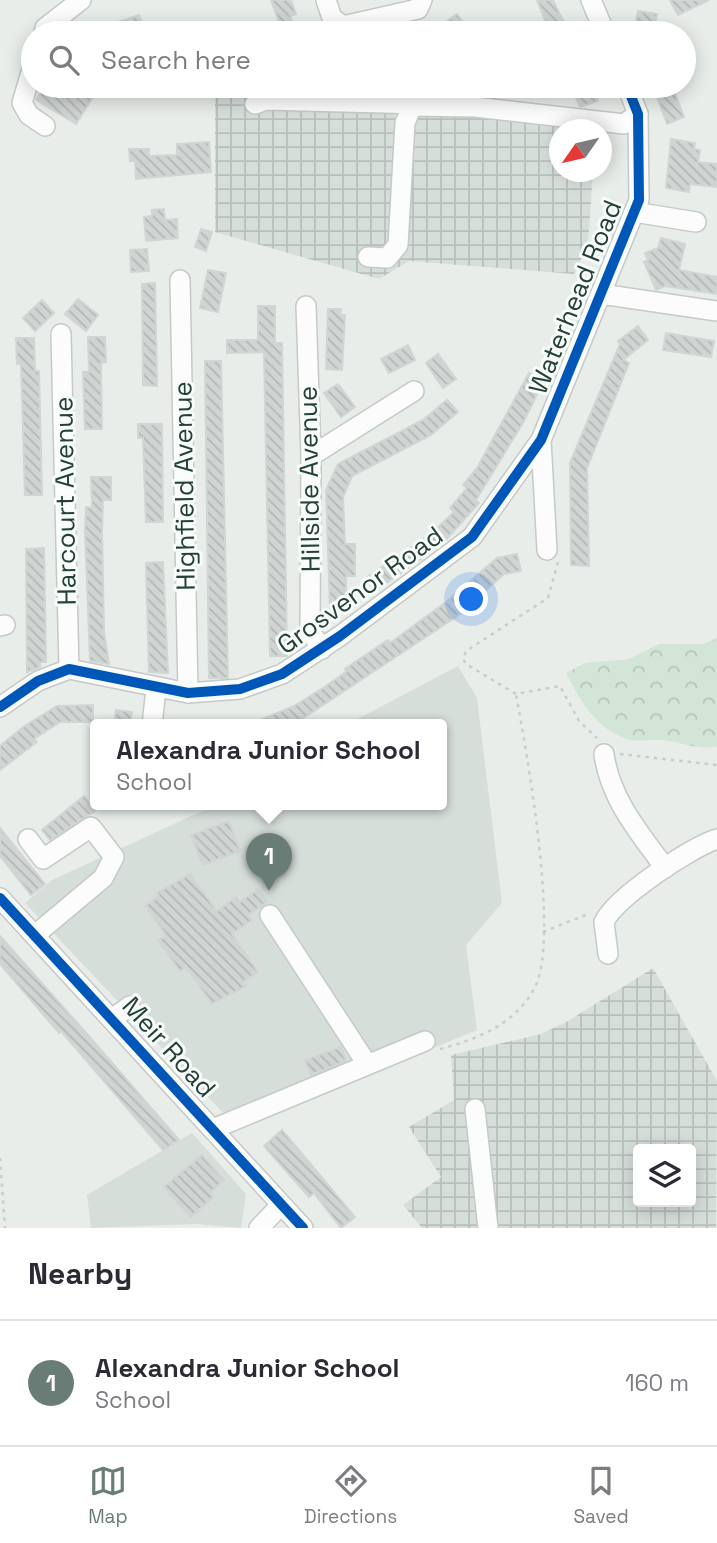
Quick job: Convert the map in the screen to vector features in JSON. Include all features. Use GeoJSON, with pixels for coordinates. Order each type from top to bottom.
{"type":"FeatureCollection","features":[{"type":"Feature","properties":{"kind":"street"},"geometry":{"type":"LineString","coordinates":[[54,21],[81,0]]}},
{"type":"Feature","properties":{"kind":"street"},"geometry":{"type":"LineString","coordinates":[[326,0],[332,18],[336,21]]}},
{"type":"Feature","properties":{"kind":"street"},"geometry":{"type":"LineString","coordinates":[[365,21],[418,9],[422,0]]}},
{"type":"Feature","properties":{"kind":"street"},"geometry":{"type":"LineString","coordinates":[[595,1],[601,21]]}},
{"type":"Feature","properties":{"kind":"street"},"geometry":{"type":"LineString","coordinates":[[23,98],[22,103],[29,115],[45,126]]}},
{"type":"Feature","properties":{"kind":"street","name":"Waterhead Road"},"geometry":{"type":"LineString","coordinates":[[541,440],[639,200],[638,114],[632,98]]}},
{"type":"Feature","properties":{"kind":"street"},"geometry":{"type":"LineString","coordinates":[[255,104],[266,100],[421,104],[624,124],[638,114]]}},
{"type":"Feature","properties":{"kind":"street"},"geometry":{"type":"LineString","coordinates":[[368,257],[387,258],[398,245],[405,123],[412,106],[421,104]]}},
{"type":"Feature","properties":{"kind":"street"},"geometry":{"type":"LineString","coordinates":[[634,212],[696,222]]}},
{"type":"Feature","properties":{"kind":"street","name":"Highfield Avenue"},"geometry":{"type":"LineString","coordinates":[[180,280],[188,693]]}},
{"type":"Feature","properties":{"kind":"street"},"geometry":{"type":"LineString","coordinates":[[601,295],[717,312]]}},
{"type":"Feature","properties":{"kind":"street","name":"Hillside Avenue"},"geometry":{"type":"LineString","coordinates":[[306,306],[310,456],[310,631],[322,649]]}},
{"type":"Feature","properties":{"kind":"street","name":"Harcourt Avenue"},"geometry":{"type":"LineString","coordinates":[[61,334],[69,669]]}},
{"type":"Feature","properties":{"kind":"street"},"geometry":{"type":"LineString","coordinates":[[310,456],[414,391]]}},
{"type":"Feature","properties":{"kind":"street"},"geometry":{"type":"LineString","coordinates":[[541,440],[547,550]]}},
{"type":"Feature","properties":{"kind":"street","name":"Grosvenor Road"},"geometry":{"type":"LineString","coordinates":[[69,669],[156,689],[188,693],[208,693],[258,684],[282,674],[322,649],[472,537],[541,440]]}},
{"type":"Feature","properties":{"kind":"street"},"geometry":{"type":"LineString","coordinates":[[0,707],[38,681],[69,669]]}},
{"type":"Feature","properties":{"kind":"street"},"geometry":{"type":"LineString","coordinates":[[153,719],[156,689]]}},
{"type":"Feature","properties":{"kind":"street"},"geometry":{"type":"LineString","coordinates":[[608,750],[606,775],[616,798],[665,868]]}},
{"type":"Feature","properties":{"kind":"street"},"geometry":{"type":"LineString","coordinates":[[28,839],[43,859],[91,827],[114,857],[103,878],[35,935]]}},
{"type":"Feature","properties":{"kind":"street"},"geometry":{"type":"LineString","coordinates":[[608,954],[604,922],[615,907],[665,868],[717,839]]}},
{"type":"Feature","properties":{"kind":"street","name":"Meir Road"},"geometry":{"type":"LineString","coordinates":[[0,898],[303,1228]]}},
{"type":"Feature","properties":{"kind":"street"},"geometry":{"type":"LineString","coordinates":[[270,915],[367,1064]]}},
{"type":"Feature","properties":{"kind":"street"},"geometry":{"type":"LineString","coordinates":[[112,1019],[130,1006]]}},
{"type":"Feature","properties":{"kind":"street"},"geometry":{"type":"LineString","coordinates":[[213,1129],[425,1041]]}},
{"type":"Feature","properties":{"kind":"street"},"geometry":{"type":"LineString","coordinates":[[475,1109],[488,1228]]}},
{"type":"Feature","properties":{"kind":"street"},"geometry":{"type":"LineString","coordinates":[[259,1228],[281,1205]]}},
{"type":"Feature","properties":{"kind":"path"},"geometry":{"type":"LineString","coordinates":[[547,550],[559,549],[557,575],[548,598],[463,654],[466,664],[516,694],[560,686],[579,721],[608,750],[717,765]]}},
{"type":"Feature","properties":{"kind":"path"},"geometry":{"type":"LineString","coordinates":[[425,1041],[440,1049],[493,1031],[505,1023],[536,985],[542,958],[543,932],[540,870],[516,694]]}},
{"type":"Feature","properties":{"kind":"path"},"geometry":{"type":"LineString","coordinates":[[543,932],[592,912],[599,916],[615,907]]}},
{"type":"Feature","properties":{"kind":"path"},"geometry":{"type":"LineString","coordinates":[[0,1158],[5,1228]]}},
{"type":"Feature","properties":{"kind":"shaded area"},"geometry":{"type":"Polygon","coordinates":[[[215,98],[254,98],[261,105],[390,109],[400,122],[429,108],[549,123],[549,182],[592,182],[588,244],[574,274],[409,261],[379,279],[215,232],[215,98]]]}},
{"type":"Feature","properties":{"kind":"shaded area"},"geometry":{"type":"Polygon","coordinates":[[[458,666],[477,698],[502,903],[466,945],[477,1030],[246,1126],[227,1117],[25,903],[52,880],[204,810],[447,810],[447,719],[357,719],[458,666]]]}},
{"type":"Feature","properties":{"kind":"shaded area"},"geometry":{"type":"Polygon","coordinates":[[[653,968],[717,1081],[716,1228],[422,1228],[403,1205],[441,1177],[409,1127],[454,1100],[451,1055],[541,1034],[568,1021],[653,968]]]}},
{"type":"Feature","properties":{"kind":"shaded area"},"geometry":{"type":"Polygon","coordinates":[[[192,1133],[246,1194],[241,1228],[196,1224],[91,1228],[87,1195],[192,1133]]]}},
{"type":"Feature","properties":{"kind":"green space"},"geometry":{"type":"Polygon","coordinates":[[[717,638],[717,747],[624,738],[596,719],[576,693],[566,673],[585,663],[629,659],[659,644],[703,644],[717,638]]]}},
{"type":"Feature","properties":{"kind":"building"},"geometry":{"type":"Polygon","coordinates":[[[271,0],[291,0],[296,14],[290,16],[292,21],[279,21],[271,0]]]}},
{"type":"Feature","properties":{"kind":"building"},"geometry":{"type":"Polygon","coordinates":[[[537,0],[553,0],[563,21],[545,21],[537,0]]]}},
{"type":"Feature","properties":{"kind":"building"},"geometry":{"type":"Polygon","coordinates":[[[670,0],[709,0],[678,15],[670,0]]]}},
{"type":"Feature","properties":{"kind":"building"},"geometry":{"type":"Polygon","coordinates":[[[638,11],[657,14],[656,21],[636,21],[638,11]]]}},
{"type":"Feature","properties":{"kind":"building"},"geometry":{"type":"Polygon","coordinates":[[[457,14],[462,21],[447,21],[457,14]]]}},
{"type":"Feature","properties":{"kind":"building"},"geometry":{"type":"Polygon","coordinates":[[[139,15],[141,21],[121,21],[139,15]]]}},
{"type":"Feature","properties":{"kind":"building"},"geometry":{"type":"Polygon","coordinates":[[[37,98],[92,98],[76,124],[36,100],[37,98]]]}},
{"type":"Feature","properties":{"kind":"building"},"geometry":{"type":"Polygon","coordinates":[[[576,98],[597,98],[598,101],[580,107],[576,98]]]}},
{"type":"Feature","properties":{"kind":"building"},"geometry":{"type":"Polygon","coordinates":[[[657,98],[677,98],[684,117],[667,124],[657,98]]]}},
{"type":"Feature","properties":{"kind":"building"},"geometry":{"type":"Polygon","coordinates":[[[671,139],[695,143],[694,149],[700,150],[698,162],[717,164],[717,187],[690,184],[689,192],[666,188],[671,139]]]}},
{"type":"Feature","properties":{"kind":"building"},"geometry":{"type":"Polygon","coordinates":[[[209,142],[211,172],[136,179],[135,161],[130,161],[129,149],[149,149],[149,156],[177,155],[177,144],[209,142]]]}},
{"type":"Feature","properties":{"kind":"building"},"geometry":{"type":"Polygon","coordinates":[[[164,209],[165,220],[177,219],[178,238],[146,241],[144,217],[152,216],[152,210],[164,209]]]}},
{"type":"Feature","properties":{"kind":"building"},"geometry":{"type":"Polygon","coordinates":[[[201,229],[212,232],[206,251],[195,247],[201,229]]]}},
{"type":"Feature","properties":{"kind":"building"},"geometry":{"type":"Polygon","coordinates":[[[661,238],[685,244],[679,270],[717,277],[717,294],[665,286],[656,290],[644,262],[648,260],[645,253],[658,248],[661,238]]]}},
{"type":"Feature","properties":{"kind":"building"},"geometry":{"type":"Polygon","coordinates":[[[147,249],[149,271],[131,272],[130,250],[147,249]]]}},
{"type":"Feature","properties":{"kind":"building"},"geometry":{"type":"Polygon","coordinates":[[[208,270],[226,273],[218,312],[200,308],[208,270]]]}},
{"type":"Feature","properties":{"kind":"building"},"geometry":{"type":"Polygon","coordinates":[[[155,283],[157,386],[143,385],[142,284],[155,283]]]}},
{"type":"Feature","properties":{"kind":"building"},"geometry":{"type":"Polygon","coordinates":[[[78,299],[98,315],[86,331],[65,314],[78,299]]]}},
{"type":"Feature","properties":{"kind":"building"},"geometry":{"type":"Polygon","coordinates":[[[42,300],[54,313],[35,331],[23,318],[42,300]]]}},
{"type":"Feature","properties":{"kind":"building"},"geometry":{"type":"Polygon","coordinates":[[[258,306],[275,306],[275,343],[282,343],[287,656],[270,656],[264,352],[227,353],[227,340],[258,340],[258,306]]]}},
{"type":"Feature","properties":{"kind":"building"},"geometry":{"type":"Polygon","coordinates":[[[328,309],[341,309],[340,315],[345,315],[342,370],[326,369],[328,309]]]}},
{"type":"Feature","properties":{"kind":"building"},"geometry":{"type":"Polygon","coordinates":[[[638,326],[648,340],[623,360],[629,363],[587,468],[589,566],[571,565],[570,463],[620,344],[618,341],[638,326]]]}},
{"type":"Feature","properties":{"kind":"building"},"geometry":{"type":"Polygon","coordinates":[[[666,333],[714,341],[711,357],[663,350],[666,333]]]}},
{"type":"Feature","properties":{"kind":"building"},"geometry":{"type":"Polygon","coordinates":[[[88,337],[105,337],[106,362],[101,363],[102,429],[85,429],[83,372],[89,372],[88,337]]]}},
{"type":"Feature","properties":{"kind":"building"},"geometry":{"type":"Polygon","coordinates":[[[16,338],[34,338],[35,371],[39,371],[42,495],[25,495],[21,364],[17,364],[16,338]]]}},
{"type":"Feature","properties":{"kind":"building"},"geometry":{"type":"Polygon","coordinates":[[[408,345],[415,360],[389,373],[381,359],[408,345]]]}},
{"type":"Feature","properties":{"kind":"building"},"geometry":{"type":"Polygon","coordinates":[[[438,354],[456,379],[443,388],[426,363],[438,354]]]}},
{"type":"Feature","properties":{"kind":"building"},"geometry":{"type":"Polygon","coordinates":[[[205,361],[221,361],[228,678],[209,678],[205,361]]]}},
{"type":"Feature","properties":{"kind":"building"},"geometry":{"type":"Polygon","coordinates":[[[529,373],[544,380],[524,421],[476,500],[479,503],[442,544],[376,590],[367,577],[431,534],[454,512],[450,508],[467,488],[463,485],[477,468],[529,373]]]}},
{"type":"Feature","properties":{"kind":"building"},"geometry":{"type":"Polygon","coordinates":[[[338,384],[355,407],[341,417],[324,393],[338,384]]]}},
{"type":"Feature","properties":{"kind":"building"},"geometry":{"type":"Polygon","coordinates":[[[447,400],[458,412],[431,435],[352,476],[343,497],[345,544],[355,544],[355,576],[346,576],[346,611],[330,611],[326,490],[338,464],[423,420],[447,400]]]}},
{"type":"Feature","properties":{"kind":"building"},"geometry":{"type":"Polygon","coordinates":[[[138,424],[162,424],[163,522],[146,522],[143,438],[138,438],[138,424]]]}},
{"type":"Feature","properties":{"kind":"building"},"geometry":{"type":"Polygon","coordinates":[[[91,477],[111,477],[111,500],[103,500],[102,532],[104,632],[109,664],[90,661],[85,531],[86,507],[92,508],[91,477]]]}},
{"type":"Feature","properties":{"kind":"building"},"geometry":{"type":"Polygon","coordinates":[[[44,548],[46,662],[40,662],[40,667],[27,672],[26,549],[44,548]]]}},
{"type":"Feature","properties":{"kind":"building"},"geometry":{"type":"Polygon","coordinates":[[[517,554],[521,571],[504,574],[456,617],[302,719],[263,719],[294,706],[388,640],[390,643],[446,602],[497,558],[517,554]]]}},
{"type":"Feature","properties":{"kind":"building"},"geometry":{"type":"Polygon","coordinates":[[[163,562],[168,673],[149,672],[146,563],[163,562]]]}},
{"type":"Feature","properties":{"kind":"building"},"geometry":{"type":"Polygon","coordinates":[[[93,705],[93,719],[90,719],[90,722],[60,722],[34,739],[37,742],[0,770],[0,746],[23,727],[57,706],[93,705]]]}},
{"type":"Feature","properties":{"kind":"building"},"geometry":{"type":"Polygon","coordinates":[[[116,710],[132,712],[131,719],[115,719],[116,710]]]}},
{"type":"Feature","properties":{"kind":"building"},"geometry":{"type":"Polygon","coordinates":[[[84,796],[90,804],[90,810],[95,811],[50,840],[42,830],[84,796]]]}},
{"type":"Feature","properties":{"kind":"building"},"geometry":{"type":"Polygon","coordinates":[[[229,821],[240,851],[203,865],[191,835],[229,821]]]}},
{"type":"Feature","properties":{"kind":"building"},"geometry":{"type":"Polygon","coordinates":[[[0,828],[45,884],[31,895],[0,856],[0,828]]]}},
{"type":"Feature","properties":{"kind":"building"},"geometry":{"type":"Polygon","coordinates":[[[190,874],[217,911],[236,897],[240,902],[258,889],[267,902],[248,915],[252,920],[232,934],[258,972],[243,982],[246,986],[212,1004],[186,967],[180,971],[158,941],[166,935],[145,906],[159,896],[157,893],[190,874]]]}},
{"type":"Feature","properties":{"kind":"building"},"geometry":{"type":"Polygon","coordinates":[[[0,936],[179,1140],[163,1150],[61,1031],[59,1033],[0,964],[0,936]]]}},
{"type":"Feature","properties":{"kind":"building"},"geometry":{"type":"Polygon","coordinates":[[[341,1047],[346,1061],[311,1075],[305,1060],[341,1047]]]}},
{"type":"Feature","properties":{"kind":"building"},"geometry":{"type":"Polygon","coordinates":[[[282,1130],[355,1217],[341,1228],[314,1193],[309,1197],[264,1146],[282,1130]]]}},
{"type":"Feature","properties":{"kind":"building"},"geometry":{"type":"Polygon","coordinates":[[[202,1155],[224,1180],[210,1193],[213,1197],[191,1217],[164,1187],[202,1155]]]}},
{"type":"Feature","properties":{"kind":"cycle path"},"geometry":{"type":"LineString","coordinates":[[0,707],[38,681],[69,669],[188,693],[240,689],[282,674],[340,636],[472,537],[541,440],[639,200],[638,114],[632,98]]}},
{"type":"Feature","properties":{"kind":"cycle path"},"geometry":{"type":"LineString","coordinates":[[0,898],[303,1228]]}},
{"type":"Feature","properties":{"kind":"place","name":"Alexandra Junior School"},"geometry":{"type":"Point","coordinates":[269,891]}}]}
